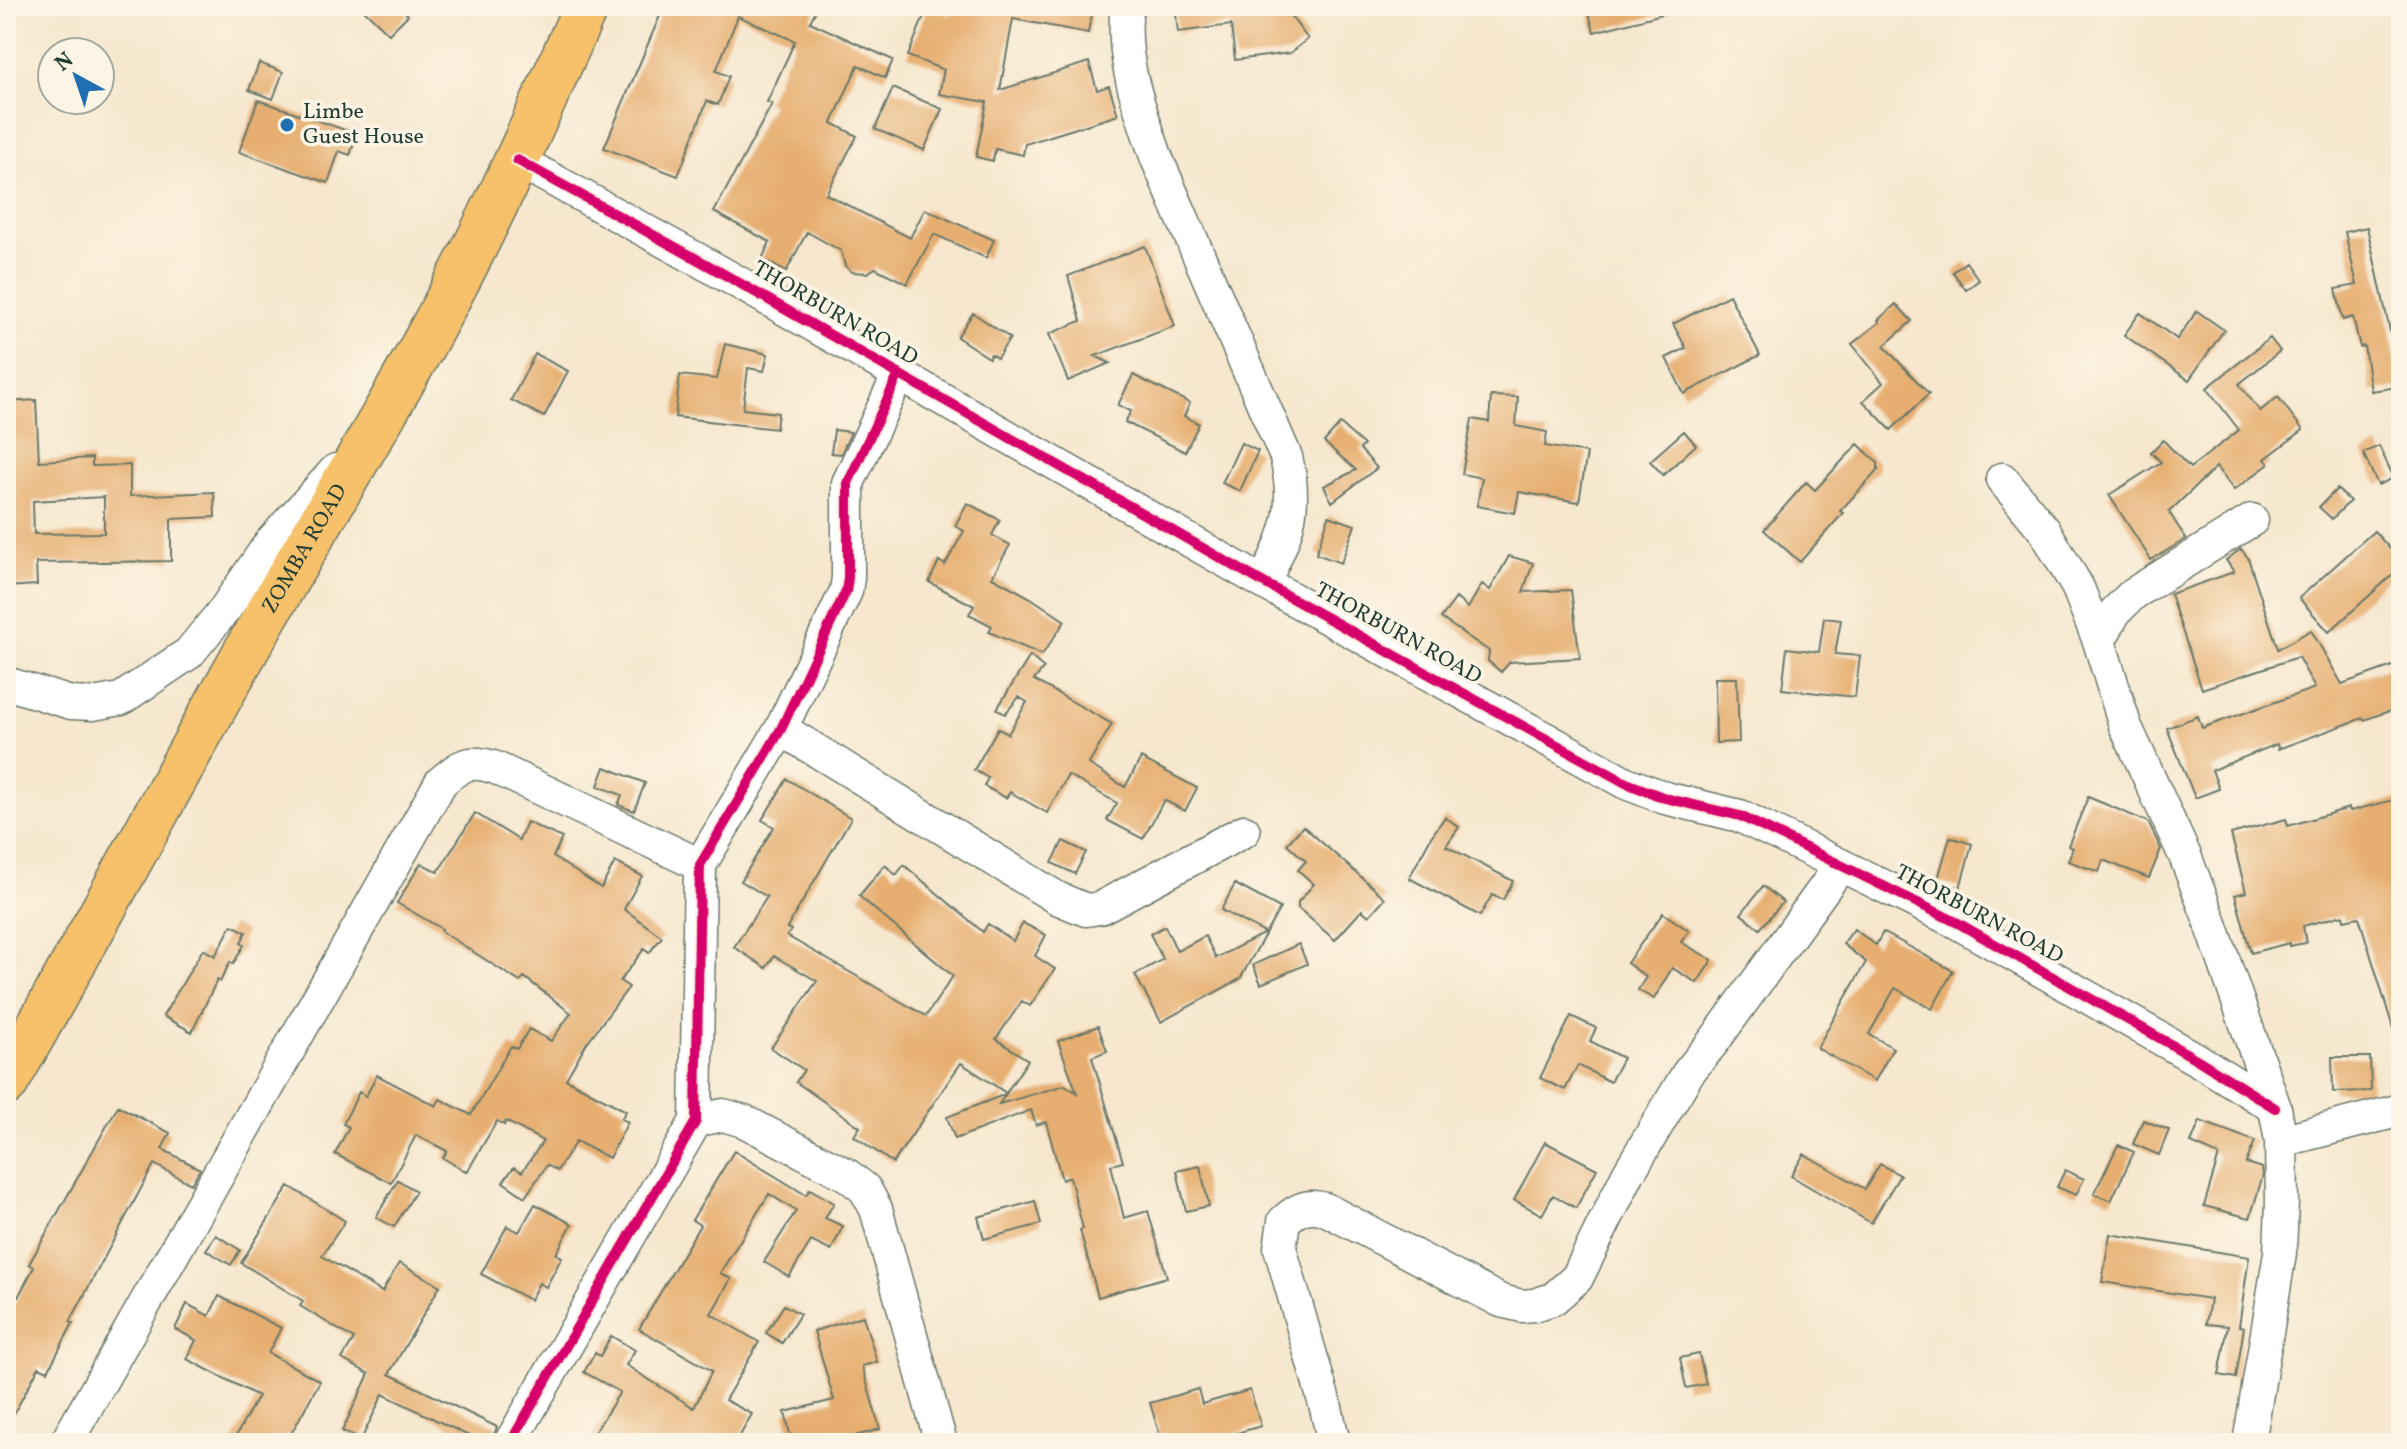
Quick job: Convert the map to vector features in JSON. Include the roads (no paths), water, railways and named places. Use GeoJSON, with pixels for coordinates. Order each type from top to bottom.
{"type":"FeatureCollection","features":[{"type":"Feature","properties":{"kind":"highway","name":"ZOMBA ROAD"},"geometry":{"type":"LineString","coordinates":[[6,1083],[244,655],[384,417],[451,294],[517,160],[586,6]]}},
{"type":"Feature","properties":{"kind":"street"},"geometry":{"type":"LineString","coordinates":[[1127,6],[1124,32],[1127,60],[1157,159],[1199,251],[1289,468],[1293,503],[1288,530],[1264,583]]}},
{"type":"Feature","properties":{"kind":"street","name":"THORBURN ROAD"},"geometry":{"type":"LineString","coordinates":[[517,160],[1264,583],[1626,783],[1665,798],[1740,816],[1958,923],[2198,1060],[2275,1108]]}},
{"type":"Feature","properties":{"kind":"street"},"geometry":{"type":"LineString","coordinates":[[510,1443],[696,1121],[700,865],[781,729],[846,591],[848,483],[899,374]]}},
{"type":"Feature","properties":{"kind":"street"},"geometry":{"type":"LineString","coordinates":[[6,683],[71,703],[93,704],[121,699],[189,653],[225,609],[270,543],[384,417]]}},
{"type":"Feature","properties":{"kind":"street"},"geometry":{"type":"LineString","coordinates":[[2002,479],[2059,554],[2078,588],[2099,641],[2125,725],[2185,856],[2275,1108],[2281,1141],[2280,1253],[2249,1443]]}},
{"type":"Feature","properties":{"kind":"street"},"geometry":{"type":"LineString","coordinates":[[2099,641],[2115,612],[2133,594],[2252,520]]}},
{"type":"Feature","properties":{"kind":"street"},"geometry":{"type":"LineString","coordinates":[[781,729],[1057,898],[1086,910],[1100,908],[1244,831]]}},
{"type":"Feature","properties":{"kind":"street"},"geometry":{"type":"LineString","coordinates":[[66,1443],[441,782],[460,766],[478,762],[700,865]]}},
{"type":"Feature","properties":{"kind":"street"},"geometry":{"type":"LineString","coordinates":[[1334,1443],[1280,1248],[1284,1221],[1297,1209],[1313,1205],[1501,1301],[1522,1306],[1553,1299],[1577,1278],[1628,1174],[1688,1073],[1841,865]]}},
{"type":"Feature","properties":{"kind":"street"},"geometry":{"type":"LineString","coordinates":[[2281,1141],[2401,1110]]}},
{"type":"Feature","properties":{"kind":"street"},"geometry":{"type":"LineString","coordinates":[[696,1121],[710,1116],[734,1117],[847,1175],[865,1189],[876,1209],[941,1443]]}},
{"type":"Feature","properties":{"kind":"place","name":"Limbe Guest House"},"geometry":{"type":"Point","coordinates":[287,125]}}]}
